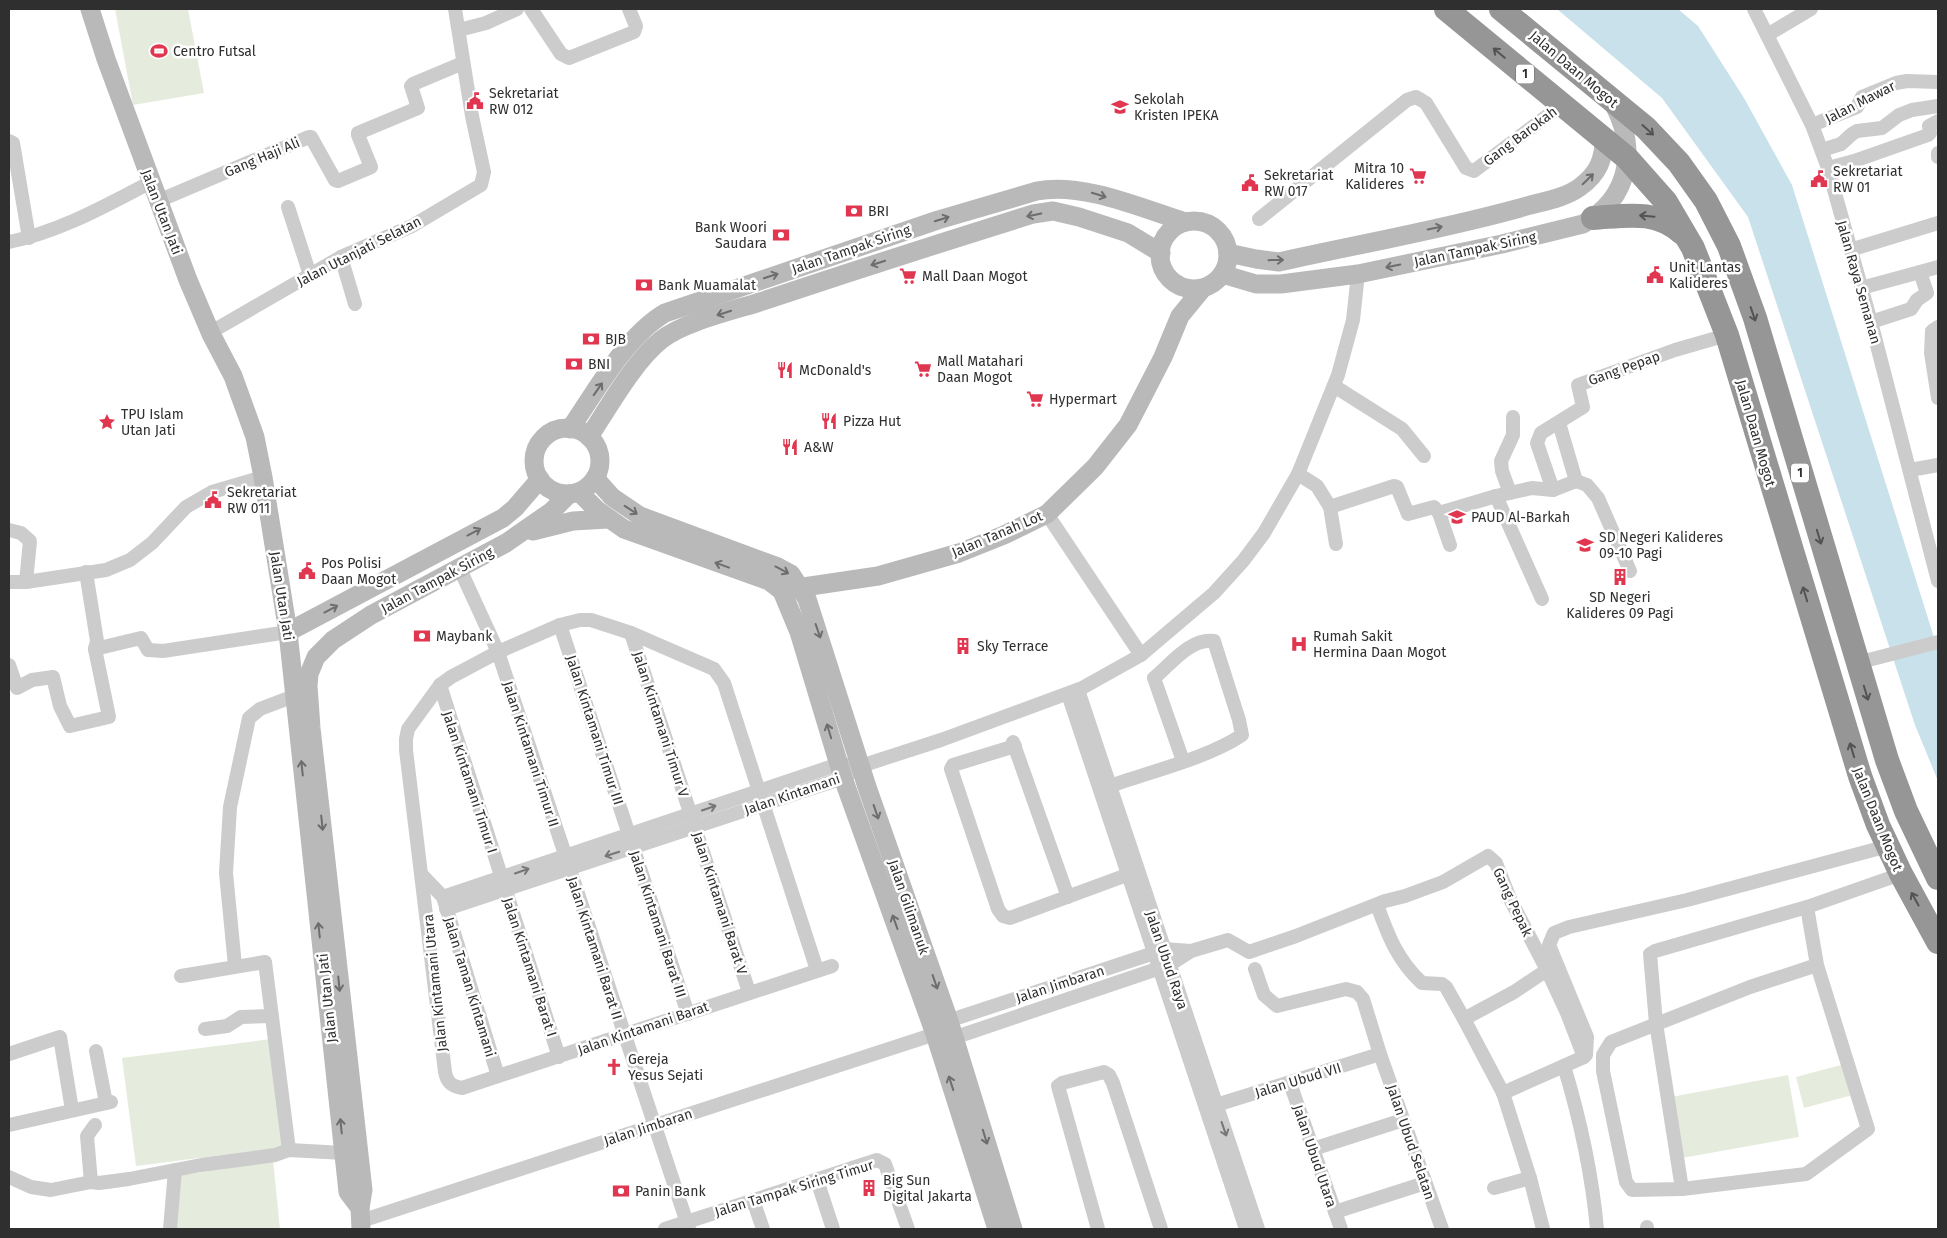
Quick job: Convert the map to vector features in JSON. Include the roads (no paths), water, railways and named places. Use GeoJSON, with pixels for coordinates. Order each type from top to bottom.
{"type":"FeatureCollection","features":[{"type":"Feature","properties":{"kind":"highway","name":"Jalan Daan Mogot"},"geometry":{"type":"LineString","coordinates":[[1446,9],[1627,158],[1666,202],[1688,240],[1704,271],[1727,335],[1860,776],[1901,874],[1938,942]]}},
{"type":"Feature","properties":{"kind":"highway","name":"Jalan Daan Mogot"},"geometry":{"type":"LineString","coordinates":[[1501,9],[1652,134],[1679,163],[1706,201],[1717,222],[1729,246],[1755,318],[1811,510],[1865,661],[1897,786],[1906,811],[1938,878]]}},
{"type":"Feature","properties":{"kind":"highway"},"geometry":{"type":"LineString","coordinates":[[1593,218],[1657,217],[1674,226],[1688,240]]}},
{"type":"Feature","properties":{"kind":"highway"},"geometry":{"type":"LineString","coordinates":[[1775,496],[1805,487]]}},
{"type":"Feature","properties":{"kind":"highway"},"geometry":{"type":"LineString","coordinates":[[1782,519],[1811,510]]}},
{"type":"Feature","properties":{"kind":"main road","name":"Jalan Utan Jati"},"geometry":{"type":"LineString","coordinates":[[90,9],[150,182],[188,280],[233,376],[255,437],[264,477],[288,632],[294,696],[351,1154]]}},
{"type":"Feature","properties":{"kind":"main road","name":"Jalan Tampak Siring"},"geometry":{"type":"LineString","coordinates":[[1222,274],[1256,284],[1281,284],[1358,274],[1573,227],[1593,218],[1604,208],[1622,184],[1627,158],[1624,128],[1611,99]]}},
{"type":"Feature","properties":{"kind":"main road"},"geometry":{"type":"LineString","coordinates":[[1228,253],[1278,262],[1494,215],[1566,195],[1579,188],[1597,170],[1603,157],[1605,138]]}},
{"type":"Feature","properties":{"kind":"main road","name":"Jalan Tampak Siring"},"geometry":{"type":"LineString","coordinates":[[570,429],[633,338],[665,313],[938,220],[1053,188],[1084,190],[1185,222]]}},
{"type":"Feature","properties":{"kind":"main road","name":"Jalan Tampak Siring"},"geometry":{"type":"LineString","coordinates":[[589,437],[647,353],[666,336],[703,321],[840,275],[1033,214],[1053,211],[1079,217],[1128,233],[1161,253]]}},
{"type":"Feature","properties":{"kind":"main road"},"geometry":{"type":"LineString","coordinates":[[1494,215],[1505,221],[1508,227],[1508,233],[1502,244]]}},
{"type":"Feature","properties":{"kind":"main road"},"geometry":{"type":"LineString","coordinates":[[1197,221],[1209,224],[1219,232],[1226,242],[1227,264],[1222,274],[1214,282],[1203,288],[1190,288],[1179,285],[1165,271],[1161,253],[1163,243],[1176,226],[1185,222],[1197,221]]}},
{"type":"Feature","properties":{"kind":"main road","name":"Jalan Tanah Lot"},"geometry":{"type":"LineString","coordinates":[[1179,285],[1180,316]]}},
{"type":"Feature","properties":{"kind":"main road","name":"Jalan Tanah Lot"},"geometry":{"type":"LineString","coordinates":[[791,589],[878,576],[959,553],[1004,535],[1046,514],[1095,467],[1128,425],[1163,357],[1180,316],[1203,288]]}},
{"type":"Feature","properties":{"kind":"main road"},"geometry":{"type":"LineString","coordinates":[[570,429],[583,432],[589,437],[599,453],[600,462],[595,478],[590,485],[574,493],[558,493],[548,488],[540,479],[535,462],[539,445],[552,432],[570,429]]}},
{"type":"Feature","properties":{"kind":"main road"},"geometry":{"type":"LineString","coordinates":[[574,493],[608,519],[632,533],[791,589],[790,574],[778,567],[640,516],[612,496],[595,478]]}},
{"type":"Feature","properties":{"kind":"main road","name":"Jalan Tampak Siring"},"geometry":{"type":"LineString","coordinates":[[288,632],[503,518],[515,508],[540,479]]}},
{"type":"Feature","properties":{"kind":"main road","name":"Jalan Tampak Siring"},"geometry":{"type":"LineString","coordinates":[[310,670],[321,652],[342,634],[371,615],[506,543],[574,493]]}},
{"type":"Feature","properties":{"kind":"main road"},"geometry":{"type":"LineString","coordinates":[[506,543],[534,530],[562,522],[608,519]]}},
{"type":"Feature","properties":{"kind":"main road","name":"Jalan Gilimanuk"},"geometry":{"type":"LineString","coordinates":[[791,589],[808,600],[824,646],[860,766],[953,1028],[1014,1229]]}},
{"type":"Feature","properties":{"kind":"main road","name":"Jalan Gilimanuk"},"geometry":{"type":"LineString","coordinates":[[791,589],[799,632],[841,771],[953,1028],[997,1229]]}},
{"type":"Feature","properties":{"kind":"main road"},"geometry":{"type":"LineString","coordinates":[[284,609],[292,620],[308,621]]}},
{"type":"Feature","properties":{"kind":"main road","name":"Jalan Utan Jati"},"geometry":{"type":"LineString","coordinates":[[310,670],[308,686],[311,728],[351,1154],[348,1192],[361,1219]]}},
{"type":"Feature","properties":{"kind":"street"},"geometry":{"type":"LineString","coordinates":[[455,9],[463,63]]}},
{"type":"Feature","properties":{"kind":"street"},"geometry":{"type":"LineString","coordinates":[[459,30],[486,23],[517,9]]}},
{"type":"Feature","properties":{"kind":"street"},"geometry":{"type":"LineString","coordinates":[[531,9],[561,54],[569,58],[634,32],[636,26],[630,9]]}},
{"type":"Feature","properties":{"kind":"street","name":"Jalan Raya Semanan"},"geometry":{"type":"LineString","coordinates":[[1754,9],[1812,125],[1828,168],[1871,322],[1938,581]]}},
{"type":"Feature","properties":{"kind":"street"},"geometry":{"type":"LineString","coordinates":[[1767,35],[1811,9]]}},
{"type":"Feature","properties":{"kind":"street","name":"Jalan Utanjati Selatan"},"geometry":{"type":"LineString","coordinates":[[212,334],[218,328],[341,257],[412,226],[481,185],[484,172],[463,63]]}},
{"type":"Feature","properties":{"kind":"street","name":"Gang Haji Ali"},"geometry":{"type":"LineString","coordinates":[[158,202],[309,137],[312,137],[335,180],[338,181],[369,168],[371,166],[358,133],[418,108],[411,86],[463,63]]}},
{"type":"Feature","properties":{"kind":"street","name":"Jalan Mawar"},"geometry":{"type":"LineString","coordinates":[[1812,125],[1857,107],[1862,97],[1896,83],[1907,81],[1938,82]]}},
{"type":"Feature","properties":{"kind":"street","name":"Gang Barokah"},"geometry":{"type":"LineString","coordinates":[[1258,218],[1407,100],[1416,97],[1426,103],[1466,168],[1474,171],[1563,104]]}},
{"type":"Feature","properties":{"kind":"street"},"geometry":{"type":"LineString","coordinates":[[1822,150],[1841,144],[1857,132],[1882,128],[1900,115],[1912,110],[1938,106]]}},
{"type":"Feature","properties":{"kind":"street"},"geometry":{"type":"LineString","coordinates":[[1828,168],[1854,161],[1928,135],[1930,134],[1929,126],[1938,121]]}},
{"type":"Feature","properties":{"kind":"street"},"geometry":{"type":"LineString","coordinates":[[9,141],[13,143],[18,164],[29,238]]}},
{"type":"Feature","properties":{"kind":"street"},"geometry":{"type":"LineString","coordinates":[[9,242],[29,238],[82,217],[150,182]]}},
{"type":"Feature","properties":{"kind":"street"},"geometry":{"type":"LineString","coordinates":[[288,207],[310,275]]}},
{"type":"Feature","properties":{"kind":"street"},"geometry":{"type":"LineString","coordinates":[[1850,250],[1938,223]]}},
{"type":"Feature","properties":{"kind":"street"},"geometry":{"type":"LineString","coordinates":[[341,257],[355,304]]}},
{"type":"Feature","properties":{"kind":"street"},"geometry":{"type":"LineString","coordinates":[[1861,288],[1938,267]]}},
{"type":"Feature","properties":{"kind":"street"},"geometry":{"type":"LineString","coordinates":[[1871,322],[1911,309],[1916,300],[1932,291],[1920,272]]}},
{"type":"Feature","properties":{"kind":"street","name":"Jalan Kintamani"},"geometry":{"type":"LineString","coordinates":[[445,903],[841,771],[941,740],[1073,692],[1141,655],[1214,593],[1243,561],[1281,506],[1298,474],[1334,386],[1352,320],[1358,274]]}},
{"type":"Feature","properties":{"kind":"street"},"geometry":{"type":"LineString","coordinates":[[1938,327],[1932,331],[1931,353],[1938,398]]}},
{"type":"Feature","properties":{"kind":"street","name":"Gang Pepap"},"geometry":{"type":"LineString","coordinates":[[1559,423],[1583,407],[1578,385],[1675,350],[1727,335]]}},
{"type":"Feature","properties":{"kind":"street"},"geometry":{"type":"LineString","coordinates":[[1334,386],[1402,429],[1424,456]]}},
{"type":"Feature","properties":{"kind":"street"},"geometry":{"type":"LineString","coordinates":[[1512,417],[1513,435],[1501,461],[1503,494],[1542,598]]}},
{"type":"Feature","properties":{"kind":"street"},"geometry":{"type":"LineString","coordinates":[[1553,490],[1537,443],[1542,433],[1559,423],[1576,481]]}},
{"type":"Feature","properties":{"kind":"street"},"geometry":{"type":"LineString","coordinates":[[1910,470],[1938,465]]}},
{"type":"Feature","properties":{"kind":"street"},"geometry":{"type":"LineString","coordinates":[[1298,474],[1317,486],[1330,507],[1336,544]]}},
{"type":"Feature","properties":{"kind":"street"},"geometry":{"type":"LineString","coordinates":[[9,582],[26,582],[106,570],[130,560],[152,543],[186,507],[212,492],[264,477]]}},
{"type":"Feature","properties":{"kind":"street"},"geometry":{"type":"LineString","coordinates":[[1439,513],[1503,494],[1532,488],[1553,490],[1576,481],[1587,485],[1598,498],[1630,571]]}},
{"type":"Feature","properties":{"kind":"street"},"geometry":{"type":"LineString","coordinates":[[1330,507],[1394,486],[1398,488],[1408,514],[1434,507],[1439,513],[1450,545]]}},
{"type":"Feature","properties":{"kind":"street"},"geometry":{"type":"LineString","coordinates":[[1046,514],[1141,655]]}},
{"type":"Feature","properties":{"kind":"street"},"geometry":{"type":"LineString","coordinates":[[9,530],[21,533],[30,540],[26,582]]}},
{"type":"Feature","properties":{"kind":"street"},"geometry":{"type":"LineString","coordinates":[[459,567],[498,652]]}},
{"type":"Feature","properties":{"kind":"street"},"geometry":{"type":"LineString","coordinates":[[9,665],[17,688],[32,680],[53,677],[60,706],[70,726],[109,717],[95,649],[97,642],[86,572]]}},
{"type":"Feature","properties":{"kind":"street"},"geometry":{"type":"LineString","coordinates":[[440,685],[451,677],[498,652],[560,624],[591,620],[631,633],[714,669],[721,676],[817,970]]}},
{"type":"Feature","properties":{"kind":"street","name":"Jalan Kintamani Timur III"},"geometry":{"type":"LineString","coordinates":[[560,624],[631,841]]}},
{"type":"Feature","properties":{"kind":"street"},"geometry":{"type":"LineString","coordinates":[[95,649],[142,638],[148,650],[163,650],[288,632]]}},
{"type":"Feature","properties":{"kind":"street","name":"Jalan Kintamani Timur V"},"geometry":{"type":"LineString","coordinates":[[631,633],[693,820]]}},
{"type":"Feature","properties":{"kind":"street"},"geometry":{"type":"LineString","coordinates":[[1110,786],[1183,761],[1228,744],[1242,735],[1214,641],[1204,640],[1193,644],[1154,678],[1183,761]]}},
{"type":"Feature","properties":{"kind":"street"},"geometry":{"type":"LineString","coordinates":[[1865,661],[1938,642]]}},
{"type":"Feature","properties":{"kind":"street","name":"Jalan Kintamani Timur II"},"geometry":{"type":"LineString","coordinates":[[498,652],[567,862]]}},
{"type":"Feature","properties":{"kind":"street","name":"Jalan Kintamani Utara"},"geometry":{"type":"LineString","coordinates":[[440,685],[408,729],[406,739],[445,1072],[447,1081],[453,1086]]}},
{"type":"Feature","properties":{"kind":"street","name":"Jalan Kintamani Timur I"},"geometry":{"type":"LineString","coordinates":[[440,685],[503,884]]}},
{"type":"Feature","properties":{"kind":"street","name":"Jalan Ubud Raya"},"geometry":{"type":"LineString","coordinates":[[1073,692],[1110,786],[1132,873]]}},
{"type":"Feature","properties":{"kind":"street","name":"Jalan Ubud Raya"},"geometry":{"type":"LineString","coordinates":[[1073,692],[1164,967],[1216,1105],[1258,1229]]}},
{"type":"Feature","properties":{"kind":"street"},"geometry":{"type":"LineString","coordinates":[[235,966],[226,873],[230,807],[249,718],[260,709],[294,696]]}},
{"type":"Feature","properties":{"kind":"street"},"geometry":{"type":"LineString","coordinates":[[1068,897],[1014,744],[953,764],[951,769],[998,909],[1003,916],[1010,918],[1068,897],[1132,873]]}},
{"type":"Feature","properties":{"kind":"street","name":"Jalan Kintamani Barat V"},"geometry":{"type":"LineString","coordinates":[[693,820],[749,992]]}},
{"type":"Feature","properties":{"kind":"street","name":"Jalan Kintamani Barat III"},"geometry":{"type":"LineString","coordinates":[[631,841],[688,1014]]}},
{"type":"Feature","properties":{"kind":"street"},"geometry":{"type":"LineString","coordinates":[[1503,1093],[1584,1057],[1587,1053],[1587,1037],[1549,945],[1554,933],[1687,900],[1888,846]]}},
{"type":"Feature","properties":{"kind":"street","name":"Gang Pepak"},"geometry":{"type":"LineString","coordinates":[[1296,936],[1377,904],[1443,882],[1488,856],[1496,863],[1511,901],[1567,1013],[1584,1057]]}},
{"type":"Feature","properties":{"kind":"street","name":"Jalan Kintamani Barat II"},"geometry":{"type":"LineString","coordinates":[[567,862],[687,1226]]}},
{"type":"Feature","properties":{"kind":"street"},"geometry":{"type":"LineString","coordinates":[[1682,1189],[1656,1023],[1650,954],[1806,907],[1901,874]]}},
{"type":"Feature","properties":{"kind":"street","name":"Jalan Kintamani Utara"},"geometry":{"type":"LineString","coordinates":[[423,876],[445,903]]}},
{"type":"Feature","properties":{"kind":"street","name":"Jalan Kintamani Barat I"},"geometry":{"type":"LineString","coordinates":[[503,884],[559,1057]]}},
{"type":"Feature","properties":{"kind":"street","name":"Jalan Taman Kintamani"},"geometry":{"type":"LineString","coordinates":[[445,903],[498,1076]]}},
{"type":"Feature","properties":{"kind":"street"},"geometry":{"type":"LineString","coordinates":[[1377,904],[1391,944],[1401,959],[1422,983],[1442,984],[1446,987],[1503,1093],[1530,1178],[1543,1229]]}},
{"type":"Feature","properties":{"kind":"street"},"geometry":{"type":"LineString","coordinates":[[1806,907],[1817,965],[1868,1129],[1806,1174],[1682,1189],[1632,1190],[1628,1185],[1603,1071],[1603,1055],[1611,1042],[1750,987],[1817,965]]}},
{"type":"Feature","properties":{"kind":"street","name":"Jalan Jimbaran"},"geometry":{"type":"LineString","coordinates":[[361,1219],[953,1028],[1164,967],[1191,951],[1228,940],[1249,952],[1296,936]]}},
{"type":"Feature","properties":{"kind":"street","name":"Jalan Jimbaran"},"geometry":{"type":"LineString","coordinates":[[953,1028],[1159,951],[1191,951]]}},
{"type":"Feature","properties":{"kind":"street"},"geometry":{"type":"LineString","coordinates":[[181,976],[265,962],[289,1150]]}},
{"type":"Feature","properties":{"kind":"street","name":"Jalan Kintamani Barat"},"geometry":{"type":"LineString","coordinates":[[453,1086],[462,1088],[832,966]]}},
{"type":"Feature","properties":{"kind":"street","name":"Jalan Ubud Selatan"},"geometry":{"type":"LineString","coordinates":[[1255,969],[1264,995],[1277,1006],[1346,989],[1357,992],[1363,999],[1380,1054],[1442,1229]]}},
{"type":"Feature","properties":{"kind":"street"},"geometry":{"type":"LineString","coordinates":[[1464,1020],[1514,992],[1547,970]]}},
{"type":"Feature","properties":{"kind":"street","name":"Jalan Ubud Raya"},"geometry":{"type":"LineString","coordinates":[[1170,984],[1246,1229]]}},
{"type":"Feature","properties":{"kind":"street"},"geometry":{"type":"LineString","coordinates":[[205,1029],[227,1026],[241,1017],[271,1016]]}},
{"type":"Feature","properties":{"kind":"street"},"geometry":{"type":"LineString","coordinates":[[9,1054],[60,1037],[72,1110]]}},
{"type":"Feature","properties":{"kind":"street"},"geometry":{"type":"LineString","coordinates":[[9,1126],[109,1102],[96,1051]]}},
{"type":"Feature","properties":{"kind":"street","name":"Jalan Ubud VII"},"geometry":{"type":"LineString","coordinates":[[1216,1105],[1380,1054]]}},
{"type":"Feature","properties":{"kind":"street"},"geometry":{"type":"LineString","coordinates":[[1564,1066],[1573,1095],[1590,1174],[1597,1229]]}},
{"type":"Feature","properties":{"kind":"street"},"geometry":{"type":"LineString","coordinates":[[1098,1229],[1058,1086],[1062,1083],[1104,1072],[1110,1075],[1160,1229]]}},
{"type":"Feature","properties":{"kind":"street","name":"Jalan Ubud Utara"},"geometry":{"type":"LineString","coordinates":[[1290,1083],[1341,1229]]}},
{"type":"Feature","properties":{"kind":"street"},"geometry":{"type":"LineString","coordinates":[[1313,1149],[1403,1120]]}},
{"type":"Feature","properties":{"kind":"street"},"geometry":{"type":"LineString","coordinates":[[91,1182],[87,1136],[94,1125]]}},
{"type":"Feature","properties":{"kind":"street"},"geometry":{"type":"LineString","coordinates":[[9,1177],[32,1187],[51,1190],[91,1182],[99,1183],[129,1179],[275,1155],[289,1150],[351,1154]]}},
{"type":"Feature","properties":{"kind":"street","name":"Jalan Tampak Siring Timur"},"geometry":{"type":"LineString","coordinates":[[665,1229],[687,1226],[753,1200],[878,1160],[885,1164],[908,1229]]}},
{"type":"Feature","properties":{"kind":"street"},"geometry":{"type":"LineString","coordinates":[[170,1229],[175,1170]]}},
{"type":"Feature","properties":{"kind":"street"},"geometry":{"type":"LineString","coordinates":[[1494,1188],[1530,1178]]}},
{"type":"Feature","properties":{"kind":"street"},"geometry":{"type":"LineString","coordinates":[[816,1180],[833,1229]]}},
{"type":"Feature","properties":{"kind":"street"},"geometry":{"type":"LineString","coordinates":[[1335,1212],[1425,1183]]}},
{"type":"Feature","properties":{"kind":"street"},"geometry":{"type":"LineString","coordinates":[[753,1200],[763,1229]]}},
{"type":"Feature","properties":{"kind":"water"},"geometry":{"type":"Polygon","coordinates":[[[1557,9],[1678,9],[1698,26],[1744,98],[1792,185],[1938,650],[1938,781],[1915,725],[1748,217],[1662,98],[1557,9]]]}},
{"type":"Feature","properties":{"kind":"place","name":"Centro Futsal"},"geometry":{"type":"Point","coordinates":[159,51]}},
{"type":"Feature","properties":{"kind":"place","name":"Sekretariat RW 012"},"geometry":{"type":"Point","coordinates":[475,101]}},
{"type":"Feature","properties":{"kind":"place","name":"Sekolah Kristen IPEKA"},"geometry":{"type":"Point","coordinates":[1120,107]}},
{"type":"Feature","properties":{"kind":"place","name":"Mitra 10 Kalideres"},"geometry":{"type":"Point","coordinates":[1418,176]}},
{"type":"Feature","properties":{"kind":"place","name":"Sekretariat RW 01"},"geometry":{"type":"Point","coordinates":[1819,179]}},
{"type":"Feature","properties":{"kind":"place","name":"Sekretariat RW 017"},"geometry":{"type":"Point","coordinates":[1250,183]}},
{"type":"Feature","properties":{"kind":"place","name":"BRI"},"geometry":{"type":"Point","coordinates":[854,211]}},
{"type":"Feature","properties":{"kind":"place","name":"Bank Woori Saudara"},"geometry":{"type":"Point","coordinates":[781,235]}},
{"type":"Feature","properties":{"kind":"place","name":"Unit Lantas Kalideres"},"geometry":{"type":"Point","coordinates":[1655,275]}},
{"type":"Feature","properties":{"kind":"place","name":"Mall Daan Mogot"},"geometry":{"type":"Point","coordinates":[908,276]}},
{"type":"Feature","properties":{"kind":"place","name":"Bank Muamalat"},"geometry":{"type":"Point","coordinates":[644,285]}},
{"type":"Feature","properties":{"kind":"place","name":"BJB"},"geometry":{"type":"Point","coordinates":[591,339]}},
{"type":"Feature","properties":{"kind":"place","name":"BNI"},"geometry":{"type":"Point","coordinates":[574,364]}},
{"type":"Feature","properties":{"kind":"place","name":"Mall Matahari Daan Mogot"},"geometry":{"type":"Point","coordinates":[923,369]}},
{"type":"Feature","properties":{"kind":"place","name":"McDonald's"},"geometry":{"type":"Point","coordinates":[785,370]}},
{"type":"Feature","properties":{"kind":"place","name":"Hypermart"},"geometry":{"type":"Point","coordinates":[1035,399]}},
{"type":"Feature","properties":{"kind":"place","name":"Pizza Hut"},"geometry":{"type":"Point","coordinates":[829,421]}},
{"type":"Feature","properties":{"kind":"place","name":"TPU Islam Utan Jati"},"geometry":{"type":"Point","coordinates":[107,422]}},
{"type":"Feature","properties":{"kind":"place","name":"A&W"},"geometry":{"type":"Point","coordinates":[790,447]}},
{"type":"Feature","properties":{"kind":"place","name":"Sekretariat RW 011"},"geometry":{"type":"Point","coordinates":[213,500]}},
{"type":"Feature","properties":{"kind":"place","name":"PAUD Al-Barkah"},"geometry":{"type":"Point","coordinates":[1457,517]}},
{"type":"Feature","properties":{"kind":"place","name":"SD Negeri Kalideres 09-10 Pagi"},"geometry":{"type":"Point","coordinates":[1585,545]}},
{"type":"Feature","properties":{"kind":"place","name":"Pos Polisi Daan Mogot"},"geometry":{"type":"Point","coordinates":[307,571]}},
{"type":"Feature","properties":{"kind":"place","name":"SD Negeri Kalideres 09 Pagi"},"geometry":{"type":"Point","coordinates":[1620,577]}},
{"type":"Feature","properties":{"kind":"place","name":"Maybank"},"geometry":{"type":"Point","coordinates":[422,636]}},
{"type":"Feature","properties":{"kind":"place","name":"Rumah Sakit Hermina Daan Mogot"},"geometry":{"type":"Point","coordinates":[1299,644]}},
{"type":"Feature","properties":{"kind":"place","name":"Sky Terrace"},"geometry":{"type":"Point","coordinates":[963,646]}},
{"type":"Feature","properties":{"kind":"place","name":"Gereja Yesus Sejati"},"geometry":{"type":"Point","coordinates":[614,1067]}},
{"type":"Feature","properties":{"kind":"place","name":"Big Sun Digital Jakarta"},"geometry":{"type":"Point","coordinates":[869,1188]}},
{"type":"Feature","properties":{"kind":"place","name":"Panin Bank"},"geometry":{"type":"Point","coordinates":[621,1191]}}]}
